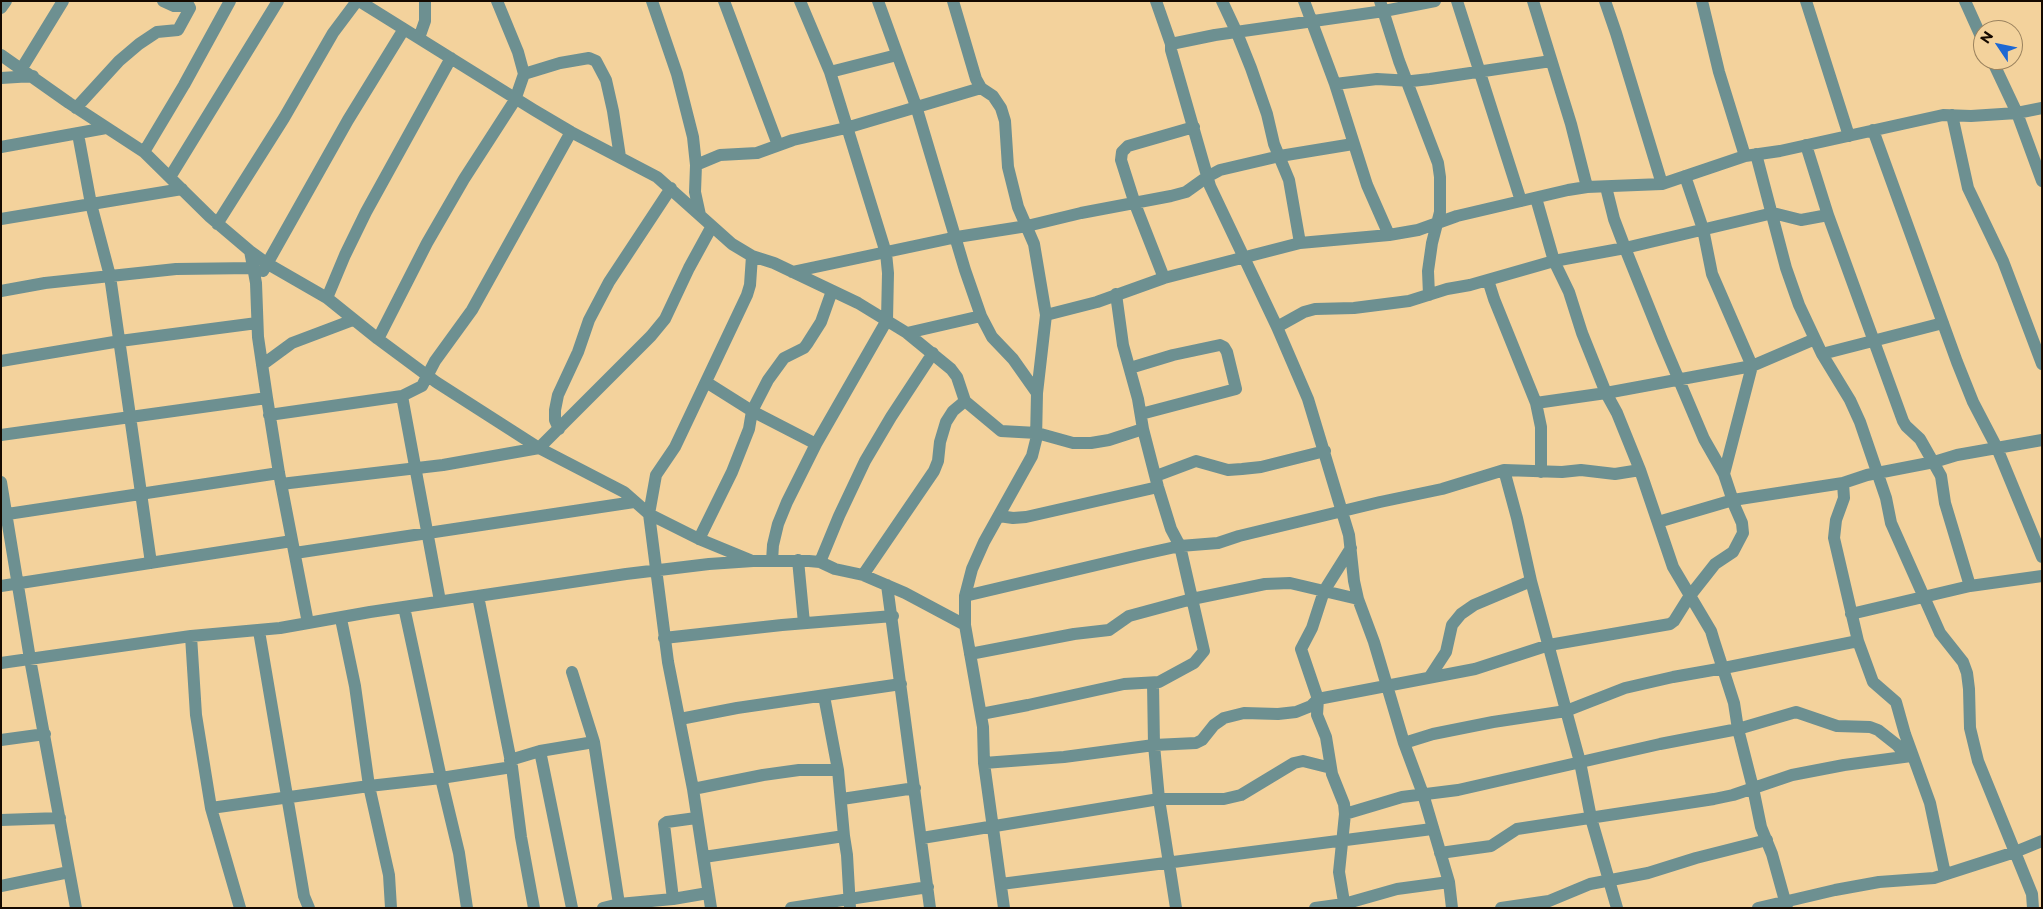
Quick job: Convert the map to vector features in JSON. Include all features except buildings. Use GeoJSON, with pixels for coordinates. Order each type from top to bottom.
{"type":"FeatureCollection","features":[{"type":"Feature","properties":{"kind":"street"},"geometry":{"type":"LineString","coordinates":[[1,8],[6,1]]}},
{"type":"Feature","properties":{"kind":"street"},"geometry":{"type":"LineString","coordinates":[[27,72],[63,1]]}},
{"type":"Feature","properties":{"kind":"street"},"geometry":{"type":"LineString","coordinates":[[76,108],[119,61],[139,44],[157,32],[178,30],[190,8],[189,6],[174,6],[163,1]]}},
{"type":"Feature","properties":{"kind":"street"},"geometry":{"type":"LineString","coordinates":[[144,152],[184,85],[230,1]]}},
{"type":"Feature","properties":{"kind":"street"},"geometry":{"type":"LineString","coordinates":[[170,177],[278,1]]}},
{"type":"Feature","properties":{"kind":"street"},"geometry":{"type":"LineString","coordinates":[[217,224],[284,118],[333,33],[358,1],[515,100],[571,132],[657,176],[732,244],[752,256],[768,260],[858,303],[907,332],[951,369],[957,377],[966,401],[973,410],[1001,431],[1036,433],[1073,443],[1091,443],[1109,440],[1143,429]]}},
{"type":"Feature","properties":{"kind":"street"},"geometry":{"type":"LineString","coordinates":[[418,38],[425,20],[425,1]]}},
{"type":"Feature","properties":{"kind":"street"},"geometry":{"type":"LineString","coordinates":[[378,340],[427,243],[464,179],[515,100],[524,74],[518,52],[497,1]]}},
{"type":"Feature","properties":{"kind":"street"},"geometry":{"type":"LineString","coordinates":[[652,1],[677,74],[693,137],[696,165],[695,192],[700,215]]}},
{"type":"Feature","properties":{"kind":"street"},"geometry":{"type":"LineString","coordinates":[[724,1],[778,145]]}},
{"type":"Feature","properties":{"kind":"street"},"geometry":{"type":"LineString","coordinates":[[772,561],[773,545],[781,516],[816,444],[887,320],[888,273],[886,252],[830,72],[800,1]]}},
{"type":"Feature","properties":{"kind":"street"},"geometry":{"type":"LineString","coordinates":[[878,1],[916,106],[957,237],[965,270],[981,316],[988,331],[1013,359],[1037,393]]}},
{"type":"Feature","properties":{"kind":"street"},"geometry":{"type":"LineString","coordinates":[[953,1],[972,70],[981,88],[993,96],[1001,108],[1005,121],[1008,167],[1018,207],[1034,244],[1046,315],[1037,393],[1036,433],[1032,456],[984,542],[972,569],[965,596],[965,625],[981,714],[984,763],[1004,908]]}},
{"type":"Feature","properties":{"kind":"street"},"geometry":{"type":"LineString","coordinates":[[1156,1],[1168,31],[1207,177],[1299,375],[1325,451],[1349,535],[1358,599],[1374,642],[1404,743],[1423,794],[1448,882],[1452,908]]}},
{"type":"Feature","properties":{"kind":"street"},"geometry":{"type":"LineString","coordinates":[[1222,1],[1237,33],[1267,114],[1274,144],[1289,180],[1300,243]]}},
{"type":"Feature","properties":{"kind":"street"},"geometry":{"type":"LineString","coordinates":[[1304,1],[1335,84],[1366,185],[1388,235]]}},
{"type":"Feature","properties":{"kind":"street"},"geometry":{"type":"LineString","coordinates":[[1171,44],[1215,35],[1312,21],[1382,6],[1435,1]]}},
{"type":"Feature","properties":{"kind":"street"},"geometry":{"type":"LineString","coordinates":[[1457,1],[1481,71],[1521,201]]}},
{"type":"Feature","properties":{"kind":"street"},"geometry":{"type":"LineString","coordinates":[[1533,1],[1571,124],[1587,187]]}},
{"type":"Feature","properties":{"kind":"street"},"geometry":{"type":"LineString","coordinates":[[1605,1],[1662,184]]}},
{"type":"Feature","properties":{"kind":"street"},"geometry":{"type":"LineString","coordinates":[[1702,1],[1719,72],[1773,213],[1786,268],[1799,305],[1814,339],[1857,414],[1878,473],[1891,523],[1943,639],[1963,662],[1967,673],[1969,689],[1970,728],[1978,761],[2032,894],[2033,908]]}},
{"type":"Feature","properties":{"kind":"street"},"geometry":{"type":"LineString","coordinates":[[1806,1],[1849,136]]}},
{"type":"Feature","properties":{"kind":"street"},"geometry":{"type":"LineString","coordinates":[[1964,1],[1973,20]]}},
{"type":"Feature","properties":{"kind":"street"},"geometry":{"type":"LineString","coordinates":[[1382,6],[1394,47],[1438,163],[1441,199],[1428,271],[1429,295]]}},
{"type":"Feature","properties":{"kind":"street"},"geometry":{"type":"LineString","coordinates":[[256,283],[348,120],[404,29]]}},
{"type":"Feature","properties":{"kind":"street"},"geometry":{"type":"LineString","coordinates":[[1,55],[76,108],[144,152],[217,224],[250,251],[268,264],[327,298],[378,340],[428,376],[539,448],[624,492],[649,514],[699,539],[753,561]]}},
{"type":"Feature","properties":{"kind":"street"},"geometry":{"type":"LineString","coordinates":[[830,72],[897,55]]}},
{"type":"Feature","properties":{"kind":"street"},"geometry":{"type":"LineString","coordinates":[[327,298],[366,212],[451,58]]}},
{"type":"Feature","properties":{"kind":"street"},"geometry":{"type":"LineString","coordinates":[[524,74],[560,63],[589,58],[596,61],[606,80],[613,110],[620,157]]}},
{"type":"Feature","properties":{"kind":"street"},"geometry":{"type":"LineString","coordinates":[[1335,84],[1377,79],[1407,80],[1448,77],[1551,61]]}},
{"type":"Feature","properties":{"kind":"street"},"geometry":{"type":"LineString","coordinates":[[1997,70],[2017,113],[2042,181]]}},
{"type":"Feature","properties":{"kind":"street"},"geometry":{"type":"LineString","coordinates":[[1,78],[27,72]]}},
{"type":"Feature","properties":{"kind":"street"},"geometry":{"type":"LineString","coordinates":[[696,165],[720,155],[756,153],[778,145],[846,128],[981,88]]}},
{"type":"Feature","properties":{"kind":"street"},"geometry":{"type":"LineString","coordinates":[[1046,315],[1096,302],[1164,278],[1300,243],[1388,235],[1418,230],[1457,216],[1587,187],[1662,184],[1750,155],[1806,145],[1942,115],[2017,113],[2042,108]]}},
{"type":"Feature","properties":{"kind":"street"},"geometry":{"type":"LineString","coordinates":[[1952,115],[1968,188],[2004,261],[2042,364]]}},
{"type":"Feature","properties":{"kind":"street"},"geometry":{"type":"LineString","coordinates":[[1164,278],[1135,204],[1121,160],[1122,152],[1128,146],[1194,127]]}},
{"type":"Feature","properties":{"kind":"street"},"geometry":{"type":"LineString","coordinates":[[1,147],[106,128]]}},
{"type":"Feature","properties":{"kind":"street"},"geometry":{"type":"LineString","coordinates":[[1872,130],[1973,402],[1997,448],[2042,558]]}},
{"type":"Feature","properties":{"kind":"street"},"geometry":{"type":"LineString","coordinates":[[269,415],[402,396],[422,386],[435,361],[472,310],[571,132]]}},
{"type":"Feature","properties":{"kind":"street"},"geometry":{"type":"LineString","coordinates":[[78,134],[91,204],[110,276],[151,563]]}},
{"type":"Feature","properties":{"kind":"street"},"geometry":{"type":"LineString","coordinates":[[792,272],[957,237],[1027,226],[1081,213],[1135,204],[1186,192],[1220,170],[1280,156],[1353,144]]}},
{"type":"Feature","properties":{"kind":"street"},"geometry":{"type":"LineString","coordinates":[[1806,145],[1828,214],[1903,421],[1920,439],[1941,476],[1945,504],[1970,586]]}},
{"type":"Feature","properties":{"kind":"street"},"geometry":{"type":"LineString","coordinates":[[1685,176],[1703,230],[1712,274],[1752,366],[1724,474]]}},
{"type":"Feature","properties":{"kind":"street"},"geometry":{"type":"LineString","coordinates":[[984,763],[1064,757],[1154,745],[1196,743],[1202,740],[1214,725],[1224,718],[1244,713],[1278,714],[1296,712],[1311,706],[1318,699],[1475,669],[1549,646],[1670,624],[1674,621],[1689,597],[1714,564],[1733,552],[1743,533],[1742,523],[1724,474],[1704,439],[1625,248],[1614,219],[1606,187]]}},
{"type":"Feature","properties":{"kind":"street"},"geometry":{"type":"LineString","coordinates":[[559,429],[555,410],[558,396],[578,352],[589,320],[609,282],[671,188]]}},
{"type":"Feature","properties":{"kind":"street"},"geometry":{"type":"LineString","coordinates":[[1,219],[182,189]]}},
{"type":"Feature","properties":{"kind":"street"},"geometry":{"type":"LineString","coordinates":[[1536,198],[1554,261],[1568,292],[1606,392],[1620,420],[1640,470],[1672,568],[1710,631],[1724,668],[1754,788],[1761,827],[1767,840],[1786,905]]}},
{"type":"Feature","properties":{"kind":"street"},"geometry":{"type":"LineString","coordinates":[[1277,327],[1304,312],[1315,309],[1382,306],[1409,302],[1447,289],[1488,280],[1554,261],[1625,248],[1773,213],[1801,220],[1828,214]]}},
{"type":"Feature","properties":{"kind":"street"},"geometry":{"type":"LineString","coordinates":[[4,515],[140,493],[280,478],[443,465],[539,448],[632,356],[660,325],[712,226]]}},
{"type":"Feature","properties":{"kind":"street"},"geometry":{"type":"LineString","coordinates":[[250,251],[256,283],[257,323],[266,398],[308,623]]}},
{"type":"Feature","properties":{"kind":"street"},"geometry":{"type":"LineString","coordinates":[[711,908],[693,789],[664,638],[649,514],[656,475],[669,458],[747,295],[750,285],[752,256]]}},
{"type":"Feature","properties":{"kind":"street"},"geometry":{"type":"LineString","coordinates":[[1,291],[45,283],[176,269],[254,268]]}},
{"type":"Feature","properties":{"kind":"street"},"geometry":{"type":"LineString","coordinates":[[1488,280],[1536,403],[1542,442],[1541,472]]}},
{"type":"Feature","properties":{"kind":"street"},"geometry":{"type":"LineString","coordinates":[[699,539],[732,472],[749,429],[752,411],[768,380],[779,364],[808,344],[821,322],[832,291]]}},
{"type":"Feature","properties":{"kind":"street"},"geometry":{"type":"LineString","coordinates":[[981,714],[1028,706],[1124,684],[1153,683],[1165,680],[1194,663],[1204,651],[1180,546],[1172,529],[1157,482],[1143,429],[1141,414],[1123,345],[1116,294]]}},
{"type":"Feature","properties":{"kind":"street"},"geometry":{"type":"LineString","coordinates":[[907,332],[981,316]]}},
{"type":"Feature","properties":{"kind":"street"},"geometry":{"type":"LineString","coordinates":[[262,364],[292,343],[353,320]]}},
{"type":"Feature","properties":{"kind":"street"},"geometry":{"type":"LineString","coordinates":[[1,360],[257,323]]}},
{"type":"Feature","properties":{"kind":"street"},"geometry":{"type":"LineString","coordinates":[[1822,354],[1943,323]]}},
{"type":"Feature","properties":{"kind":"street"},"geometry":{"type":"LineString","coordinates":[[1536,403],[1752,366],[1814,339]]}},
{"type":"Feature","properties":{"kind":"street"},"geometry":{"type":"LineString","coordinates":[[1130,368],[1173,355],[1220,345],[1227,352],[1236,389],[1141,414]]}},
{"type":"Feature","properties":{"kind":"street"},"geometry":{"type":"LineString","coordinates":[[820,562],[865,461],[933,353]]}},
{"type":"Feature","properties":{"kind":"street"},"geometry":{"type":"LineString","coordinates":[[706,382],[752,411],[816,444]]}},
{"type":"Feature","properties":{"kind":"street"},"geometry":{"type":"LineString","coordinates":[[402,396],[440,601]]}},
{"type":"Feature","properties":{"kind":"street"},"geometry":{"type":"LineString","coordinates":[[1,435],[266,398]]}},
{"type":"Feature","properties":{"kind":"street"},"geometry":{"type":"LineString","coordinates":[[862,575],[934,471],[938,461],[940,442],[946,422],[953,412],[966,401]]}},
{"type":"Feature","properties":{"kind":"street"},"geometry":{"type":"LineString","coordinates":[[1658,522],[1733,500],[1843,483],[1867,475],[1934,462],[1965,453],[2042,440]]}},
{"type":"Feature","properties":{"kind":"street"},"geometry":{"type":"LineString","coordinates":[[999,516],[1026,517],[1157,482],[1196,461],[1228,470],[1242,469],[1261,467],[1325,451]]}},
{"type":"Feature","properties":{"kind":"street"},"geometry":{"type":"LineString","coordinates":[[965,596],[1180,546],[1218,543],[1342,511],[1442,489],[1504,470],[1541,472],[1580,470],[1615,474],[1640,470]]}},
{"type":"Feature","properties":{"kind":"street"},"geometry":{"type":"LineString","coordinates":[[1504,470],[1517,518],[1530,581],[1580,762],[1591,818],[1617,908]]}},
{"type":"Feature","properties":{"kind":"street"},"geometry":{"type":"LineString","coordinates":[[1,482],[4,515],[76,908]]}},
{"type":"Feature","properties":{"kind":"street"},"geometry":{"type":"LineString","coordinates":[[1843,483],[1844,498],[1836,520],[1834,538],[1858,641],[1873,682],[1896,702],[1909,756],[1930,803],[1945,874]]}},
{"type":"Feature","properties":{"kind":"street"},"geometry":{"type":"LineString","coordinates":[[1,586],[151,563],[428,532],[634,502]]}},
{"type":"Feature","properties":{"kind":"street"},"geometry":{"type":"LineString","coordinates":[[1345,906],[1340,883],[1341,841],[1345,814],[1344,804],[1335,784],[1331,768],[1326,737],[1318,715],[1318,699],[1300,649],[1312,628],[1324,591],[1351,548]]}},
{"type":"Feature","properties":{"kind":"street"},"geometry":{"type":"LineString","coordinates":[[798,560],[804,623]]}},
{"type":"Feature","properties":{"kind":"street"},"geometry":{"type":"LineString","coordinates":[[1,662],[190,636],[260,631],[440,601],[626,574],[753,561],[798,560],[820,562],[835,569],[862,575],[887,585],[965,625]]}},
{"type":"Feature","properties":{"kind":"street"},"geometry":{"type":"LineString","coordinates":[[1851,614],[1970,586],[2042,576]]}},
{"type":"Feature","properties":{"kind":"street"},"geometry":{"type":"LineString","coordinates":[[1430,678],[1446,652],[1452,626],[1461,614],[1474,605],[1530,581]]}},
{"type":"Feature","properties":{"kind":"street"},"geometry":{"type":"LineString","coordinates":[[970,654],[1074,634],[1109,630],[1129,616],[1192,599],[1265,584],[1290,583],[1358,599]]}},
{"type":"Feature","properties":{"kind":"street"},"geometry":{"type":"LineString","coordinates":[[887,585],[893,616],[930,908]]}},
{"type":"Feature","properties":{"kind":"street"},"geometry":{"type":"LineString","coordinates":[[478,596],[511,763],[521,837],[534,908]]}},
{"type":"Feature","properties":{"kind":"street"},"geometry":{"type":"LineString","coordinates":[[404,607],[459,853],[467,908]]}},
{"type":"Feature","properties":{"kind":"street"},"geometry":{"type":"LineString","coordinates":[[664,638],[804,623],[893,616]]}},
{"type":"Feature","properties":{"kind":"street"},"geometry":{"type":"LineString","coordinates":[[340,619],[355,686],[369,786],[389,875],[391,908]]}},
{"type":"Feature","properties":{"kind":"street"},"geometry":{"type":"LineString","coordinates":[[260,631],[304,896],[309,908]]}},
{"type":"Feature","properties":{"kind":"street"},"geometry":{"type":"LineString","coordinates":[[190,636],[196,715],[211,808],[240,908]]}},
{"type":"Feature","properties":{"kind":"street"},"geometry":{"type":"LineString","coordinates":[[1404,743],[1433,734],[1493,722],[1566,711],[1625,688],[1673,676],[1724,668],[1858,641]]}},
{"type":"Feature","properties":{"kind":"street"},"geometry":{"type":"LineString","coordinates":[[572,672],[594,742],[611,906],[708,893]]}},
{"type":"Feature","properties":{"kind":"street"},"geometry":{"type":"LineString","coordinates":[[1153,683],[1154,745],[1168,862],[1176,908]]}},
{"type":"Feature","properties":{"kind":"street"},"geometry":{"type":"LineString","coordinates":[[680,719],[737,708],[901,684]]}},
{"type":"Feature","properties":{"kind":"street"},"geometry":{"type":"LineString","coordinates":[[824,696],[842,799],[849,903]]}},
{"type":"Feature","properties":{"kind":"street"},"geometry":{"type":"LineString","coordinates":[[1345,814],[1402,796],[1458,790],[1738,729],[1796,712],[1837,726],[1878,730],[1909,756]]}},
{"type":"Feature","properties":{"kind":"street"},"geometry":{"type":"LineString","coordinates":[[1,740],[45,734]]}},
{"type":"Feature","properties":{"kind":"street"},"geometry":{"type":"LineString","coordinates":[[211,808],[441,778],[511,763],[540,751],[594,742]]}},
{"type":"Feature","properties":{"kind":"street"},"geometry":{"type":"LineString","coordinates":[[540,751],[572,908]]}},
{"type":"Feature","properties":{"kind":"street"},"geometry":{"type":"LineString","coordinates":[[1440,854],[1491,846],[1517,828],[1714,799],[1800,774],[1909,756]]}},
{"type":"Feature","properties":{"kind":"street"},"geometry":{"type":"LineString","coordinates":[[922,838],[1160,799],[1224,799],[1241,795],[1294,763],[1303,761],[1331,768]]}},
{"type":"Feature","properties":{"kind":"street"},"geometry":{"type":"LineString","coordinates":[[693,789],[790,771],[838,770]]}},
{"type":"Feature","properties":{"kind":"street"},"geometry":{"type":"LineString","coordinates":[[842,799],[915,788]]}},
{"type":"Feature","properties":{"kind":"street"},"geometry":{"type":"LineString","coordinates":[[1,820],[60,818]]}},
{"type":"Feature","properties":{"kind":"street"},"geometry":{"type":"LineString","coordinates":[[673,899],[664,824],[696,818]]}},
{"type":"Feature","properties":{"kind":"street"},"geometry":{"type":"LineString","coordinates":[[1001,884],[1432,829]]}},
{"type":"Feature","properties":{"kind":"street"},"geometry":{"type":"LineString","coordinates":[[704,857],[844,836]]}},
{"type":"Feature","properties":{"kind":"street"},"geometry":{"type":"LineString","coordinates":[[1501,908],[1549,901],[1590,884],[1648,873],[1721,851],[1746,847],[1767,840]]}},
{"type":"Feature","properties":{"kind":"street"},"geometry":{"type":"LineString","coordinates":[[1758,908],[1786,905],[1835,890],[1879,882],[1927,879],[2015,852],[2042,841]]}},
{"type":"Feature","properties":{"kind":"street"},"geometry":{"type":"LineString","coordinates":[[1,886],[69,872]]}},
{"type":"Feature","properties":{"kind":"street"},"geometry":{"type":"LineString","coordinates":[[1315,908],[1345,906],[1379,893],[1448,882]]}},
{"type":"Feature","properties":{"kind":"street"},"geometry":{"type":"LineString","coordinates":[[791,908],[849,903],[928,887]]}}]}
